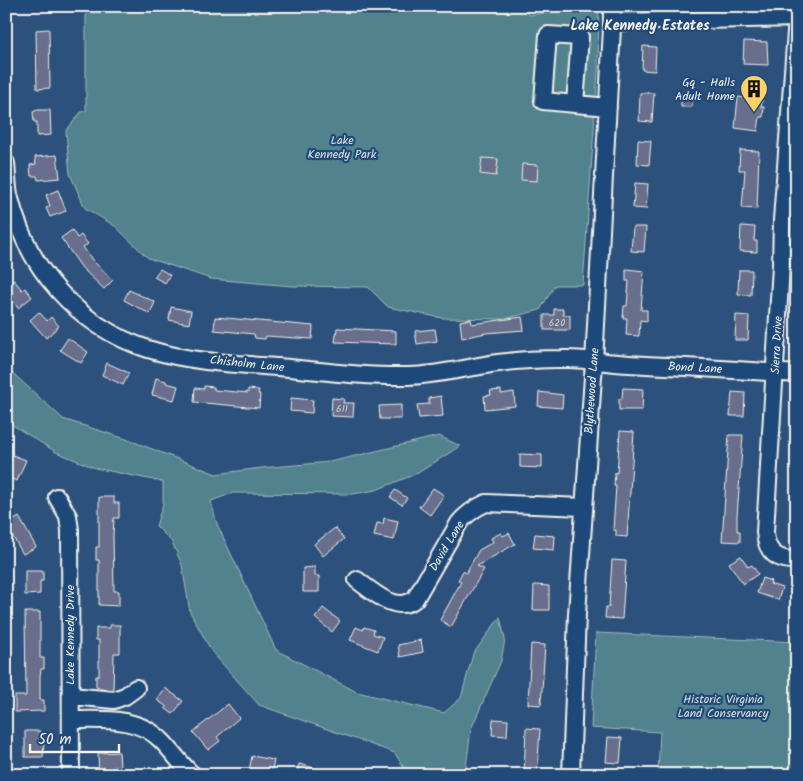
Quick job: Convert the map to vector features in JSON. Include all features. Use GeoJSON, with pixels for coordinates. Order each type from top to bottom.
{"type":"FeatureCollection","features":[{"type":"Feature","properties":{"kind":"street"},"geometry":{"type":"LineString","coordinates":[[612,14],[797,18]]}},
{"type":"Feature","properties":{"kind":"street","name":"Blythewood Lane"},"geometry":{"type":"LineString","coordinates":[[571,775],[578,614],[594,362],[612,14]]}},
{"type":"Feature","properties":{"kind":"street","name":"Sierra Drive"},"geometry":{"type":"LineString","coordinates":[[797,18],[791,196],[775,372],[766,539],[772,553],[778,558],[797,560]]}},
{"type":"Feature","properties":{"kind":"street"},"geometry":{"type":"LineString","coordinates":[[575,104],[608,107]]}},
{"type":"Feature","properties":{"kind":"street","name":"Chisholm Lane"},"geometry":{"type":"LineString","coordinates":[[6,163],[8,193],[16,216],[29,250],[51,283],[85,316],[108,331],[148,349],[173,355],[227,363],[331,373],[374,375],[425,375],[499,363],[563,358],[594,362]]}},
{"type":"Feature","properties":{"kind":"street","name":"Bond Lane"},"geometry":{"type":"LineString","coordinates":[[594,362],[797,374]]}},
{"type":"Feature","properties":{"kind":"street","name":"Lake Kennedy Drive"},"geometry":{"type":"LineString","coordinates":[[57,497],[68,516],[70,530],[70,775]]}},
{"type":"Feature","properties":{"kind":"street","name":"David Lane"},"geometry":{"type":"LineString","coordinates":[[358,580],[374,592],[396,604],[410,603],[415,599],[459,523],[466,514],[476,508],[486,503],[584,507]]}},
{"type":"Feature","properties":{"kind":"street"},"geometry":{"type":"LineString","coordinates":[[71,696],[114,700],[125,696],[136,688]]}},
{"type":"Feature","properties":{"kind":"street"},"geometry":{"type":"LineString","coordinates":[[71,720],[114,720],[139,726],[152,732],[162,741],[193,775]]}},
{"type":"Feature","properties":{"kind":"green space","name":"Lake Kennedy Park"},"geometry":{"type":"Polygon","coordinates":[[[86,6],[524,6],[529,15],[599,6],[598,71],[583,285],[555,285],[540,310],[504,319],[442,318],[388,307],[368,287],[292,286],[211,279],[148,258],[115,226],[85,208],[70,174],[66,131],[81,112],[86,111],[86,6]]]}},
{"type":"Feature","properties":{"kind":"green space"},"geometry":{"type":"Polygon","coordinates":[[[6,367],[63,419],[129,440],[216,474],[330,462],[439,436],[460,446],[418,473],[376,490],[353,494],[233,493],[211,501],[217,524],[276,650],[357,692],[444,713],[461,698],[473,654],[500,617],[505,639],[501,661],[471,729],[465,775],[408,775],[395,753],[259,705],[212,652],[190,612],[182,565],[172,542],[156,526],[163,504],[163,482],[95,468],[56,452],[6,421],[6,367]]]}},
{"type":"Feature","properties":{"kind":"green space","name":"Historic Virginia Land Conservancy"},"geometry":{"type":"Polygon","coordinates":[[[596,633],[797,642],[797,775],[658,775],[660,732],[591,728],[596,633]]]}},
{"type":"Feature","properties":{"kind":"building"},"geometry":{"type":"Polygon","coordinates":[[[49,29],[50,88],[37,89],[36,30],[49,29]]]}},
{"type":"Feature","properties":{"kind":"building"},"geometry":{"type":"Polygon","coordinates":[[[744,41],[767,42],[768,65],[743,64],[744,41]]]}},
{"type":"Feature","properties":{"kind":"building"},"geometry":{"type":"Polygon","coordinates":[[[643,46],[656,47],[655,71],[642,70],[643,46]]]}},
{"type":"Feature","properties":{"kind":"building"},"geometry":{"type":"Polygon","coordinates":[[[640,93],[654,93],[652,122],[639,121],[640,93]]]}},
{"type":"Feature","properties":{"kind":"building"},"geometry":{"type":"Polygon","coordinates":[[[681,96],[693,96],[692,107],[681,107],[681,96]]]}},
{"type":"Feature","properties":{"kind":"building","name":"Gq - Halls Adult Home"},"geometry":{"type":"Polygon","coordinates":[[[738,97],[762,100],[761,107],[764,107],[763,117],[760,117],[758,131],[735,128],[738,97]]]}},
{"type":"Feature","properties":{"kind":"building"},"geometry":{"type":"Polygon","coordinates":[[[37,110],[50,110],[51,135],[37,136],[37,122],[34,122],[33,112],[37,110]]]}},
{"type":"Feature","properties":{"kind":"building"},"geometry":{"type":"Polygon","coordinates":[[[638,140],[651,141],[649,165],[637,164],[638,140]]]}},
{"type":"Feature","properties":{"kind":"building"},"geometry":{"type":"Polygon","coordinates":[[[740,150],[759,151],[757,209],[742,208],[745,170],[739,170],[740,150]]]}},
{"type":"Feature","properties":{"kind":"building"},"geometry":{"type":"Polygon","coordinates":[[[57,155],[60,178],[38,180],[37,176],[31,176],[30,165],[36,164],[35,157],[57,155]]]}},
{"type":"Feature","properties":{"kind":"building"},"geometry":{"type":"Polygon","coordinates":[[[482,158],[498,159],[496,176],[480,174],[482,158]]]}},
{"type":"Feature","properties":{"kind":"building"},"geometry":{"type":"Polygon","coordinates":[[[522,164],[538,165],[537,181],[521,180],[522,164]]]}},
{"type":"Feature","properties":{"kind":"building"},"geometry":{"type":"Polygon","coordinates":[[[635,183],[648,184],[646,209],[633,208],[635,183]]]}},
{"type":"Feature","properties":{"kind":"building"},"geometry":{"type":"Polygon","coordinates":[[[58,190],[66,211],[50,217],[46,208],[50,206],[46,195],[58,190]]]}},
{"type":"Feature","properties":{"kind":"building"},"geometry":{"type":"Polygon","coordinates":[[[741,226],[755,227],[754,241],[757,241],[757,252],[740,251],[741,226]]]}},
{"type":"Feature","properties":{"kind":"building"},"geometry":{"type":"Polygon","coordinates":[[[633,227],[646,227],[644,252],[631,251],[633,227]]]}},
{"type":"Feature","properties":{"kind":"building"},"geometry":{"type":"Polygon","coordinates":[[[72,230],[77,238],[81,235],[88,244],[83,247],[93,261],[113,280],[104,289],[82,268],[61,238],[72,230]]]}},
{"type":"Feature","properties":{"kind":"building"},"geometry":{"type":"Polygon","coordinates":[[[160,269],[170,275],[165,283],[154,277],[160,269]]]}},
{"type":"Feature","properties":{"kind":"building"},"geometry":{"type":"Polygon","coordinates":[[[626,269],[644,271],[641,310],[647,310],[647,321],[640,320],[639,336],[626,335],[627,318],[623,318],[624,306],[627,306],[629,281],[626,281],[626,269]]]}},
{"type":"Feature","properties":{"kind":"building"},"geometry":{"type":"Polygon","coordinates":[[[739,270],[752,270],[751,295],[738,294],[739,270]]]}},
{"type":"Feature","properties":{"kind":"building"},"geometry":{"type":"Polygon","coordinates":[[[14,280],[22,290],[25,288],[32,297],[18,308],[6,292],[6,286],[14,280]]]}},
{"type":"Feature","properties":{"kind":"building"},"geometry":{"type":"Polygon","coordinates":[[[129,290],[155,302],[150,314],[124,300],[129,290]]]}},
{"type":"Feature","properties":{"kind":"building"},"geometry":{"type":"Polygon","coordinates":[[[171,307],[191,311],[189,324],[169,320],[171,307]]]}},
{"type":"Feature","properties":{"kind":"building"},"geometry":{"type":"Polygon","coordinates":[[[554,309],[563,309],[563,315],[570,315],[570,330],[544,330],[544,315],[554,315],[554,309]]]}},
{"type":"Feature","properties":{"kind":"building"},"geometry":{"type":"Polygon","coordinates":[[[39,312],[47,321],[51,317],[59,326],[46,338],[30,320],[39,312]]]}},
{"type":"Feature","properties":{"kind":"building"},"geometry":{"type":"Polygon","coordinates":[[[736,315],[749,316],[748,340],[735,340],[736,315]]]}},
{"type":"Feature","properties":{"kind":"building"},"geometry":{"type":"Polygon","coordinates":[[[215,317],[313,326],[312,339],[266,336],[265,339],[255,338],[254,334],[214,330],[215,317]]]}},
{"type":"Feature","properties":{"kind":"building"},"geometry":{"type":"Polygon","coordinates":[[[522,317],[524,330],[486,333],[462,338],[460,321],[471,319],[472,324],[522,317]]]}},
{"type":"Feature","properties":{"kind":"building"},"geometry":{"type":"Polygon","coordinates":[[[337,328],[396,331],[396,344],[335,342],[337,328]]]}},
{"type":"Feature","properties":{"kind":"building"},"geometry":{"type":"Polygon","coordinates":[[[435,329],[437,341],[417,344],[415,331],[435,329]]]}},
{"type":"Feature","properties":{"kind":"building"},"geometry":{"type":"Polygon","coordinates":[[[68,338],[88,352],[81,363],[60,350],[68,338]]]}},
{"type":"Feature","properties":{"kind":"building"},"geometry":{"type":"Polygon","coordinates":[[[107,363],[129,373],[123,385],[102,375],[107,363]]]}},
{"type":"Feature","properties":{"kind":"building"},"geometry":{"type":"Polygon","coordinates":[[[156,378],[178,386],[174,400],[152,395],[156,378]]]}},
{"type":"Feature","properties":{"kind":"building"},"geometry":{"type":"Polygon","coordinates":[[[204,386],[214,387],[214,390],[248,393],[248,389],[259,390],[259,408],[194,402],[195,388],[204,389],[204,386]]]}},
{"type":"Feature","properties":{"kind":"building"},"geometry":{"type":"Polygon","coordinates":[[[623,388],[643,389],[642,410],[619,410],[619,399],[622,399],[623,388]]]}},
{"type":"Feature","properties":{"kind":"building"},"geometry":{"type":"Polygon","coordinates":[[[501,390],[501,394],[514,392],[515,406],[485,409],[484,396],[491,395],[490,391],[501,390]]]}},
{"type":"Feature","properties":{"kind":"building"},"geometry":{"type":"Polygon","coordinates":[[[539,392],[563,395],[562,408],[538,406],[539,392]]]}},
{"type":"Feature","properties":{"kind":"building"},"geometry":{"type":"Polygon","coordinates":[[[732,392],[745,393],[744,416],[730,416],[732,392]]]}},
{"type":"Feature","properties":{"kind":"building"},"geometry":{"type":"Polygon","coordinates":[[[441,396],[443,416],[419,418],[417,405],[429,404],[429,398],[441,396]]]}},
{"type":"Feature","properties":{"kind":"building"},"geometry":{"type":"Polygon","coordinates":[[[291,398],[313,400],[312,413],[290,411],[291,398]]]}},
{"type":"Feature","properties":{"kind":"building"},"geometry":{"type":"Polygon","coordinates":[[[332,398],[344,399],[343,403],[354,403],[353,417],[331,416],[332,398]]]}},
{"type":"Feature","properties":{"kind":"building"},"geometry":{"type":"Polygon","coordinates":[[[401,405],[401,419],[380,419],[379,406],[401,405]]]}},
{"type":"Feature","properties":{"kind":"building"},"geometry":{"type":"Polygon","coordinates":[[[620,431],[634,432],[627,537],[616,536],[616,530],[613,530],[616,486],[614,486],[615,472],[617,473],[620,431]]]}},
{"type":"Feature","properties":{"kind":"building"},"geometry":{"type":"Polygon","coordinates":[[[729,435],[743,435],[737,516],[737,531],[740,531],[740,542],[722,541],[729,435]]]}},
{"type":"Feature","properties":{"kind":"building"},"geometry":{"type":"Polygon","coordinates":[[[520,454],[542,455],[542,468],[520,467],[520,454]]]}},
{"type":"Feature","properties":{"kind":"building"},"geometry":{"type":"Polygon","coordinates":[[[12,455],[26,460],[17,481],[6,477],[6,469],[12,455]]]}},
{"type":"Feature","properties":{"kind":"building"},"geometry":{"type":"Polygon","coordinates":[[[433,488],[444,495],[430,515],[419,507],[433,488]]]}},
{"type":"Feature","properties":{"kind":"building"},"geometry":{"type":"Polygon","coordinates":[[[395,490],[407,498],[402,505],[390,497],[395,490]]]}},
{"type":"Feature","properties":{"kind":"building"},"geometry":{"type":"Polygon","coordinates":[[[99,497],[114,497],[114,503],[119,503],[119,518],[114,518],[113,535],[114,591],[119,591],[119,606],[99,605],[99,560],[96,560],[96,547],[99,547],[99,497]]]}},
{"type":"Feature","properties":{"kind":"building"},"geometry":{"type":"Polygon","coordinates":[[[19,517],[36,547],[23,554],[6,525],[19,517]]]}},
{"type":"Feature","properties":{"kind":"building"},"geometry":{"type":"Polygon","coordinates":[[[384,518],[398,521],[394,540],[374,536],[377,523],[383,524],[384,518]]]}},
{"type":"Feature","properties":{"kind":"building"},"geometry":{"type":"Polygon","coordinates":[[[335,528],[344,539],[323,556],[314,544],[335,528]]]}},
{"type":"Feature","properties":{"kind":"building"},"geometry":{"type":"Polygon","coordinates":[[[501,533],[503,536],[509,533],[515,544],[477,566],[484,569],[451,627],[440,620],[461,582],[458,580],[463,571],[466,573],[479,550],[493,542],[491,538],[501,533]]]}},
{"type":"Feature","properties":{"kind":"building"},"geometry":{"type":"Polygon","coordinates":[[[535,534],[555,536],[554,550],[533,548],[535,534]]]}},
{"type":"Feature","properties":{"kind":"building"},"geometry":{"type":"Polygon","coordinates":[[[741,556],[748,567],[752,565],[758,574],[743,584],[729,563],[741,556]]]}},
{"type":"Feature","properties":{"kind":"building"},"geometry":{"type":"Polygon","coordinates":[[[612,560],[626,561],[622,619],[605,618],[606,607],[609,607],[612,560]]]}},
{"type":"Feature","properties":{"kind":"building"},"geometry":{"type":"Polygon","coordinates":[[[315,567],[315,576],[319,576],[319,592],[303,592],[303,568],[315,567]]]}},
{"type":"Feature","properties":{"kind":"building"},"geometry":{"type":"Polygon","coordinates":[[[25,571],[43,571],[43,581],[40,581],[40,594],[25,595],[25,571]]]}},
{"type":"Feature","properties":{"kind":"building"},"geometry":{"type":"Polygon","coordinates":[[[762,578],[771,581],[770,584],[782,588],[778,600],[757,593],[762,578]]]}},
{"type":"Feature","properties":{"kind":"building"},"geometry":{"type":"Polygon","coordinates":[[[534,585],[549,586],[549,610],[533,610],[534,585]]]}},
{"type":"Feature","properties":{"kind":"building"},"geometry":{"type":"Polygon","coordinates":[[[323,608],[340,621],[332,632],[315,618],[323,608]]]}},
{"type":"Feature","properties":{"kind":"building"},"geometry":{"type":"Polygon","coordinates":[[[25,612],[40,612],[40,658],[44,658],[44,669],[41,669],[40,676],[40,700],[44,700],[44,711],[15,712],[15,696],[26,696],[25,612]]]}},
{"type":"Feature","properties":{"kind":"building"},"geometry":{"type":"Polygon","coordinates":[[[110,625],[120,625],[120,653],[114,653],[113,690],[96,687],[96,676],[99,676],[99,640],[96,640],[96,628],[110,628],[110,625]]]}},
{"type":"Feature","properties":{"kind":"building"},"geometry":{"type":"Polygon","coordinates":[[[356,627],[363,630],[364,627],[374,630],[373,634],[383,637],[378,651],[350,640],[356,627]]]}},
{"type":"Feature","properties":{"kind":"building"},"geometry":{"type":"Polygon","coordinates":[[[421,640],[423,652],[400,657],[398,645],[421,640]]]}},
{"type":"Feature","properties":{"kind":"building"},"geometry":{"type":"Polygon","coordinates":[[[531,644],[545,645],[541,705],[528,704],[531,644]]]}},
{"type":"Feature","properties":{"kind":"building"},"geometry":{"type":"Polygon","coordinates":[[[165,688],[183,701],[173,714],[157,700],[165,688]]]}},
{"type":"Feature","properties":{"kind":"building"},"geometry":{"type":"Polygon","coordinates":[[[228,704],[239,718],[217,737],[220,741],[208,750],[193,732],[228,704]]]}},
{"type":"Feature","properties":{"kind":"building"},"geometry":{"type":"Polygon","coordinates":[[[493,719],[508,720],[507,736],[492,735],[493,719]]]}},
{"type":"Feature","properties":{"kind":"building"},"geometry":{"type":"Polygon","coordinates":[[[526,728],[540,729],[537,775],[524,775],[526,728]]]}},
{"type":"Feature","properties":{"kind":"building"},"geometry":{"type":"Polygon","coordinates":[[[25,731],[40,731],[40,744],[44,744],[43,757],[25,757],[25,731]]]}},
{"type":"Feature","properties":{"kind":"building"},"geometry":{"type":"Polygon","coordinates":[[[608,737],[622,738],[620,763],[606,762],[608,737]]]}},
{"type":"Feature","properties":{"kind":"building"},"geometry":{"type":"Polygon","coordinates":[[[119,752],[120,767],[113,767],[113,775],[99,775],[98,753],[119,752]]]}},
{"type":"Feature","properties":{"kind":"building"},"geometry":{"type":"Polygon","coordinates":[[[252,756],[274,760],[271,775],[249,771],[252,756]]]}},
{"type":"Feature","properties":{"kind":"building"},"geometry":{"type":"Polygon","coordinates":[[[299,764],[329,772],[328,775],[296,775],[299,764]]]}},
{"type":"Feature","properties":{"kind":"place","name":"Gq - Halls Adult Home"},"geometry":{"type":"Point","coordinates":[754,113]}},
{"type":"Feature","properties":{"kind":"district","name":"Lake Kennedy Estates"},"geometry":{"type":"Point","coordinates":[640,26]}}]}
